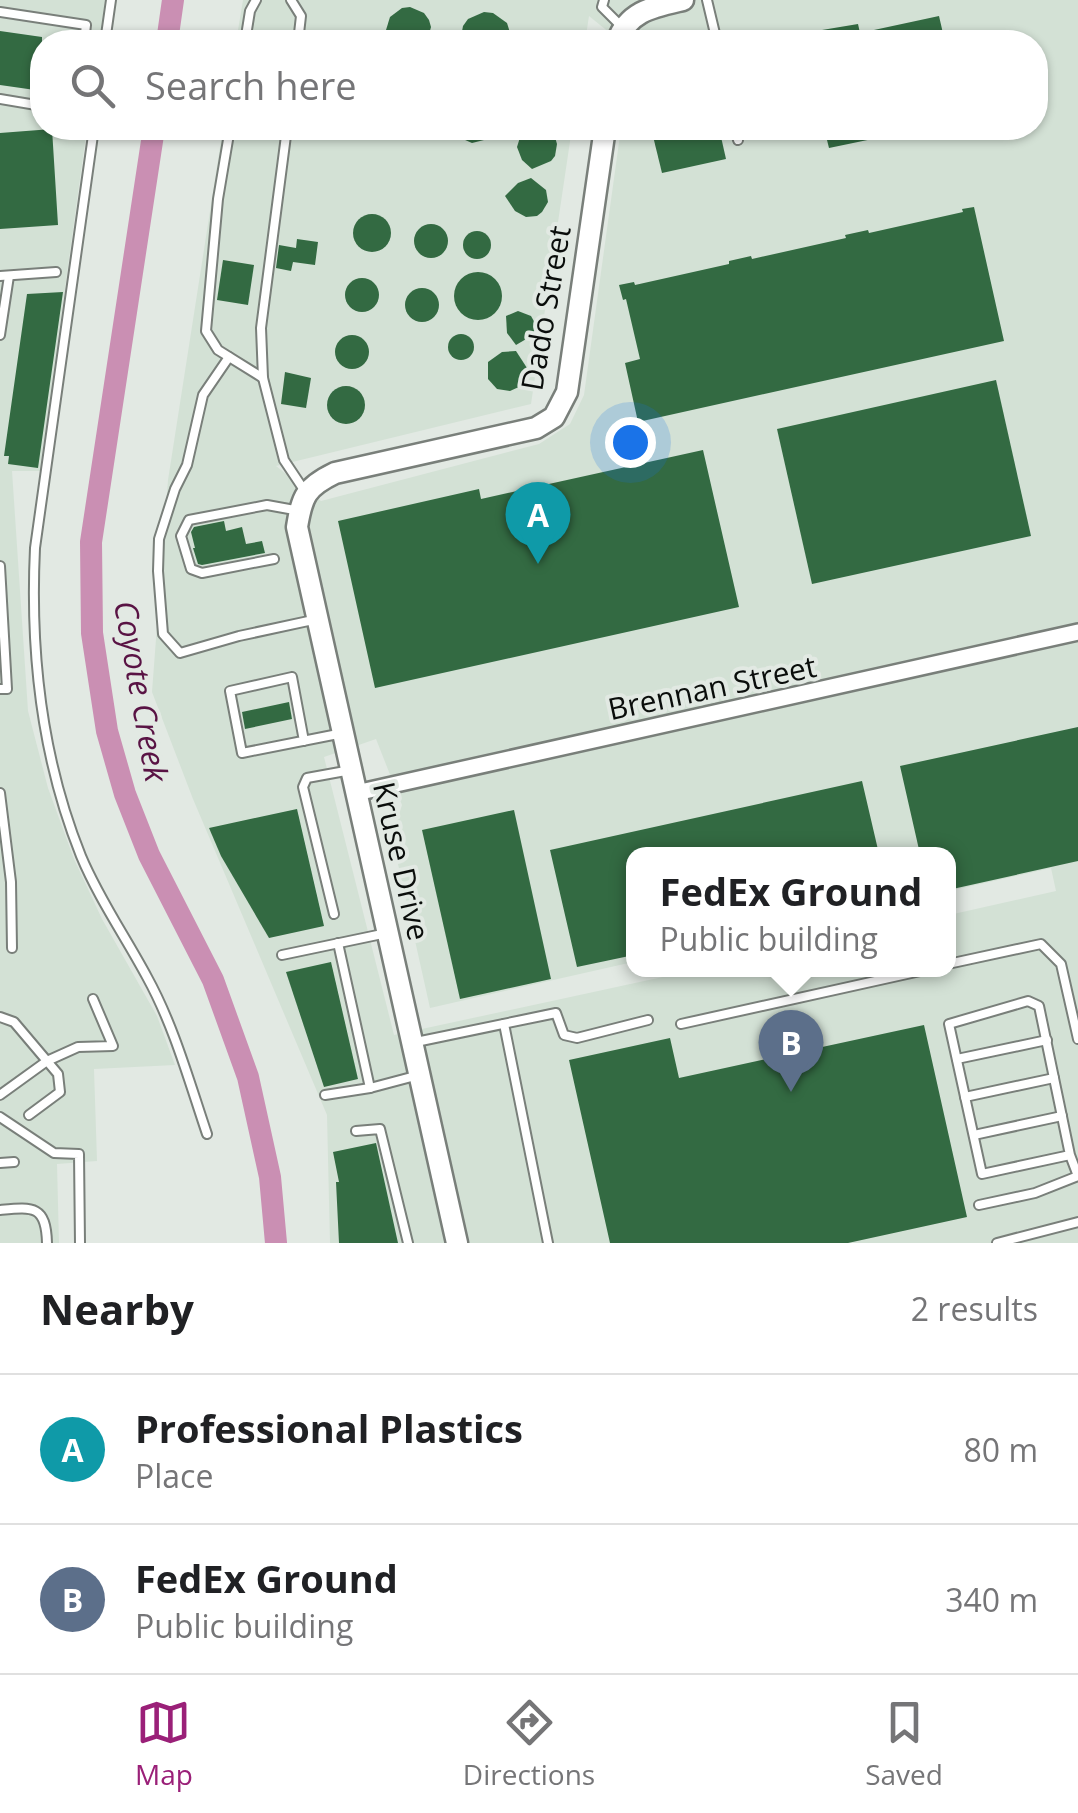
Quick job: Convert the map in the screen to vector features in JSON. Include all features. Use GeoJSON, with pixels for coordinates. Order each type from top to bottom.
{"type":"FeatureCollection","features":[{"type":"Feature","properties":{"kind":"street"},"geometry":{"type":"LineString","coordinates":[[624,30],[640,11],[682,0]]}},
{"type":"Feature","properties":{"kind":"street","name":"Dado Street"},"geometry":{"type":"LineString","coordinates":[[303,502],[316,482],[335,474],[536,428],[554,417],[567,392],[602,140]]}},
{"type":"Feature","properties":{"kind":"street","name":"Kruse Drive"},"geometry":{"type":"LineString","coordinates":[[303,502],[298,527],[457,1243]]}},
{"type":"Feature","properties":{"kind":"street","name":"Brennan Street"},"geometry":{"type":"LineString","coordinates":[[356,793],[1078,632]]}},
{"type":"Feature","properties":{"kind":"lane"},"geometry":{"type":"LineString","coordinates":[[108,30],[112,0]]}},
{"type":"Feature","properties":{"kind":"lane"},"geometry":{"type":"LineString","coordinates":[[246,30],[256,0]]}},
{"type":"Feature","properties":{"kind":"lane"},"geometry":{"type":"LineString","coordinates":[[291,0],[302,16],[300,30]]}},
{"type":"Feature","properties":{"kind":"lane"},"geometry":{"type":"LineString","coordinates":[[604,0],[602,7],[617,30]]}},
{"type":"Feature","properties":{"kind":"lane"},"geometry":{"type":"LineString","coordinates":[[707,0],[714,30]]}},
{"type":"Feature","properties":{"kind":"lane"},"geometry":{"type":"LineString","coordinates":[[0,12],[86,25],[85,30]]}},
{"type":"Feature","properties":{"kind":"lane"},"geometry":{"type":"LineString","coordinates":[[0,99],[30,104]]}},
{"type":"Feature","properties":{"kind":"lane"},"geometry":{"type":"LineString","coordinates":[[92,140],[35,548],[32,606],[39,690],[58,789],[81,856],[169,1022],[208,1134]]}},
{"type":"Feature","properties":{"kind":"lane"},"geometry":{"type":"LineString","coordinates":[[228,140],[218,199],[206,331],[229,357],[263,378]]}},
{"type":"Feature","properties":{"kind":"lane"},"geometry":{"type":"LineString","coordinates":[[274,559],[202,574],[191,569],[181,536],[189,520],[303,502],[284,460],[263,378],[261,328],[285,140]]}},
{"type":"Feature","properties":{"kind":"lane"},"geometry":{"type":"LineString","coordinates":[[0,335],[4,276],[56,272]]}},
{"type":"Feature","properties":{"kind":"lane"},"geometry":{"type":"LineString","coordinates":[[229,357],[204,395],[187,465],[159,539],[164,634],[180,653],[318,618]]}},
{"type":"Feature","properties":{"kind":"lane"},"geometry":{"type":"LineString","coordinates":[[0,566],[7,689],[0,689]]}},
{"type":"Feature","properties":{"kind":"lane"},"geometry":{"type":"LineString","coordinates":[[304,741],[292,677],[230,690],[242,753],[304,741],[343,733]]}},
{"type":"Feature","properties":{"kind":"lane"},"geometry":{"type":"LineString","coordinates":[[334,914],[304,787],[307,778],[351,770]]}},
{"type":"Feature","properties":{"kind":"lane"},"geometry":{"type":"LineString","coordinates":[[0,793],[11,882],[12,948]]}},
{"type":"Feature","properties":{"kind":"lane"},"geometry":{"type":"LineString","coordinates":[[0,882],[11,882]]}},
{"type":"Feature","properties":{"kind":"lane"},"geometry":{"type":"LineString","coordinates":[[282,955],[388,932]]}},
{"type":"Feature","properties":{"kind":"lane"},"geometry":{"type":"LineString","coordinates":[[338,943],[370,1088]]}},
{"type":"Feature","properties":{"kind":"lane"},"geometry":{"type":"LineString","coordinates":[[956,962],[1041,944],[1061,964],[1078,1039]]}},
{"type":"Feature","properties":{"kind":"lane"},"geometry":{"type":"LineString","coordinates":[[680,1024],[894,977]]}},
{"type":"Feature","properties":{"kind":"lane"},"geometry":{"type":"LineString","coordinates":[[0,1095],[47,1061],[78,1046],[113,1046],[94,999]]}},
{"type":"Feature","properties":{"kind":"lane"},"geometry":{"type":"LineString","coordinates":[[980,1205],[1034,1193],[1078,1176],[1070,1155],[1039,1006],[1028,1001],[949,1024],[982,1174],[1070,1155]]}},
{"type":"Feature","properties":{"kind":"lane"},"geometry":{"type":"LineString","coordinates":[[412,1043],[556,1014],[564,1035],[577,1038],[648,1020]]}},
{"type":"Feature","properties":{"kind":"lane"},"geometry":{"type":"LineString","coordinates":[[0,1017],[14,1022],[58,1074],[60,1092],[29,1115]]}},
{"type":"Feature","properties":{"kind":"lane"},"geometry":{"type":"LineString","coordinates":[[504,1024],[548,1243]]}},
{"type":"Feature","properties":{"kind":"lane"},"geometry":{"type":"LineString","coordinates":[[957,1059],[1046,1040]]}},
{"type":"Feature","properties":{"kind":"lane"},"geometry":{"type":"LineString","coordinates":[[325,1094],[370,1088],[419,1075]]}},
{"type":"Feature","properties":{"kind":"lane"},"geometry":{"type":"LineString","coordinates":[[965,1097],[1054,1078]]}},
{"type":"Feature","properties":{"kind":"lane"},"geometry":{"type":"LineString","coordinates":[[974,1135],[1062,1116]]}},
{"type":"Feature","properties":{"kind":"lane"},"geometry":{"type":"LineString","coordinates":[[0,1117],[54,1153],[79,1154],[80,1243]]}},
{"type":"Feature","properties":{"kind":"lane"},"geometry":{"type":"LineString","coordinates":[[356,1131],[380,1129],[408,1243]]}},
{"type":"Feature","properties":{"kind":"lane"},"geometry":{"type":"LineString","coordinates":[[0,1163],[14,1162]]}},
{"type":"Feature","properties":{"kind":"lane"},"geometry":{"type":"LineString","coordinates":[[0,1210],[29,1209],[42,1215],[47,1243]]}},
{"type":"Feature","properties":{"kind":"lane"},"geometry":{"type":"LineString","coordinates":[[997,1243],[1078,1222]]}},
{"type":"Feature","properties":{"kind":"shaded area"},"geometry":{"type":"Polygon","coordinates":[[[0,0],[105,0],[101,30],[30,30],[30,140],[85,140],[40,471],[12,471],[28,711],[48,788],[74,859],[102,919],[157,1016],[175,1065],[94,1069],[97,1161],[57,1164],[59,1243],[0,1243],[0,0]]]}},
{"type":"Feature","properties":{"kind":"shaded area"},"geometry":{"type":"Polygon","coordinates":[[[243,0],[1078,0],[1078,1243],[330,1243],[327,1115],[193,799],[152,692],[168,480],[221,140],[570,140],[531,404],[276,466],[321,501],[539,444],[570,424],[584,395],[619,140],[1048,140],[1048,30],[606,30],[589,16],[587,30],[238,30],[243,0]]]}},
{"type":"Feature","properties":{"kind":"building"},"geometry":{"type":"Polygon","coordinates":[[[402,8],[424,13],[430,30],[386,30],[390,17],[402,8]]]}},
{"type":"Feature","properties":{"kind":"building"},"geometry":{"type":"Polygon","coordinates":[[[484,12],[493,13],[507,23],[509,30],[462,30],[468,19],[484,12]]]}},
{"type":"Feature","properties":{"kind":"building"},"geometry":{"type":"Polygon","coordinates":[[[939,16],[942,30],[874,30],[939,16]]]}},
{"type":"Feature","properties":{"kind":"building"},"geometry":{"type":"Polygon","coordinates":[[[858,24],[859,30],[822,30],[858,24]]]}},
{"type":"Feature","properties":{"kind":"building"},"geometry":{"type":"Polygon","coordinates":[[[0,31],[30,35],[30,89],[0,85],[0,31]]]}},
{"type":"Feature","properties":{"kind":"building"},"geometry":{"type":"Polygon","coordinates":[[[30,131],[30,140],[53,140],[58,225],[0,229],[0,133],[30,131]]]}},
{"type":"Feature","properties":{"kind":"building"},"geometry":{"type":"Polygon","coordinates":[[[519,140],[556,140],[557,144],[551,161],[532,169],[522,160],[517,147],[519,140]]]}},
{"type":"Feature","properties":{"kind":"building"},"geometry":{"type":"Polygon","coordinates":[[[654,140],[722,140],[726,159],[662,173],[654,140]]]}},
{"type":"Feature","properties":{"kind":"building"},"geometry":{"type":"Polygon","coordinates":[[[827,140],[868,140],[829,148],[827,140]]]}},
{"type":"Feature","properties":{"kind":"building"},"geometry":{"type":"Polygon","coordinates":[[[531,178],[546,190],[548,202],[537,216],[526,217],[515,211],[505,196],[518,183],[531,178]]]}},
{"type":"Feature","properties":{"kind":"building"},"geometry":{"type":"Polygon","coordinates":[[[974,207],[1004,341],[638,422],[625,363],[640,359],[619,285],[635,285],[974,207]]]}},
{"type":"Feature","properties":{"kind":"building"},"geometry":{"type":"Polygon","coordinates":[[[372,214],[385,220],[391,233],[385,246],[372,252],[359,246],[353,233],[359,220],[372,214]]]}},
{"type":"Feature","properties":{"kind":"building"},"geometry":{"type":"Polygon","coordinates":[[[431,224],[443,229],[448,241],[443,253],[431,258],[419,253],[414,241],[419,229],[431,224]]]}},
{"type":"Feature","properties":{"kind":"building"},"geometry":{"type":"Polygon","coordinates":[[[477,231],[487,235],[491,245],[487,255],[477,259],[467,255],[463,245],[467,235],[477,231]]]}},
{"type":"Feature","properties":{"kind":"building"},"geometry":{"type":"Polygon","coordinates":[[[297,239],[318,242],[315,265],[293,262],[291,271],[276,268],[279,245],[296,248],[297,239]]]}},
{"type":"Feature","properties":{"kind":"building"},"geometry":{"type":"Polygon","coordinates":[[[223,260],[254,265],[248,305],[217,300],[223,260]]]}},
{"type":"Feature","properties":{"kind":"building"},"geometry":{"type":"Polygon","coordinates":[[[478,272],[495,279],[502,296],[495,313],[478,320],[461,313],[454,296],[461,279],[478,272]]]}},
{"type":"Feature","properties":{"kind":"building"},"geometry":{"type":"Polygon","coordinates":[[[362,278],[374,283],[379,295],[374,307],[362,312],[350,307],[345,295],[350,283],[362,278]]]}},
{"type":"Feature","properties":{"kind":"building"},"geometry":{"type":"Polygon","coordinates":[[[422,288],[434,293],[439,305],[434,317],[422,322],[410,317],[405,305],[410,293],[422,288]]]}},
{"type":"Feature","properties":{"kind":"building"},"geometry":{"type":"Polygon","coordinates":[[[63,292],[38,468],[8,464],[9,456],[4,456],[27,294],[63,292]]]}},
{"type":"Feature","properties":{"kind":"building"},"geometry":{"type":"Polygon","coordinates":[[[518,311],[531,316],[536,325],[533,335],[516,345],[507,333],[506,316],[518,311]]]}},
{"type":"Feature","properties":{"kind":"building"},"geometry":{"type":"Polygon","coordinates":[[[461,334],[470,338],[474,347],[470,356],[461,360],[452,356],[448,347],[452,338],[461,334]]]}},
{"type":"Feature","properties":{"kind":"building"},"geometry":{"type":"Polygon","coordinates":[[[352,335],[364,340],[369,352],[364,364],[352,369],[340,364],[335,352],[340,340],[352,335]]]}},
{"type":"Feature","properties":{"kind":"building"},"geometry":{"type":"Polygon","coordinates":[[[516,351],[527,368],[525,380],[510,391],[497,389],[488,379],[488,362],[502,352],[516,351]]]}},
{"type":"Feature","properties":{"kind":"building"},"geometry":{"type":"Polygon","coordinates":[[[285,372],[311,378],[306,408],[281,404],[285,372]]]}},
{"type":"Feature","properties":{"kind":"building"},"geometry":{"type":"Polygon","coordinates":[[[996,380],[1031,536],[812,584],[777,429],[996,380]]]}},
{"type":"Feature","properties":{"kind":"building"},"geometry":{"type":"Polygon","coordinates":[[[346,386],[359,392],[365,405],[359,418],[346,424],[333,418],[327,405],[333,392],[346,386]]]}},
{"type":"Feature","properties":{"kind":"building"},"geometry":{"type":"Polygon","coordinates":[[[703,450],[739,607],[375,688],[338,521],[479,489],[481,499],[703,450]]]}},
{"type":"Feature","properties":{"kind":"building"},"geometry":{"type":"Polygon","coordinates":[[[224,521],[226,531],[242,527],[246,544],[262,541],[265,553],[198,564],[191,532],[194,527],[224,521]]]}},
{"type":"Feature","properties":{"kind":"building"},"geometry":{"type":"Polygon","coordinates":[[[289,702],[292,719],[245,729],[242,712],[289,702]]]}},
{"type":"Feature","properties":{"kind":"building"},"geometry":{"type":"Polygon","coordinates":[[[1078,727],[1078,861],[956,888],[956,847],[918,847],[900,766],[1078,727]]]}},
{"type":"Feature","properties":{"kind":"building"},"geometry":{"type":"Polygon","coordinates":[[[862,781],[877,847],[626,847],[626,957],[577,967],[550,850],[862,781]]]}},
{"type":"Feature","properties":{"kind":"building"},"geometry":{"type":"Polygon","coordinates":[[[297,809],[324,926],[269,938],[209,828],[297,809]]]}},
{"type":"Feature","properties":{"kind":"building"},"geometry":{"type":"Polygon","coordinates":[[[514,810],[551,979],[460,999],[422,830],[514,810]]]}},
{"type":"Feature","properties":{"kind":"building"},"geometry":{"type":"Polygon","coordinates":[[[331,962],[358,1079],[324,1087],[286,972],[331,962]]]}},
{"type":"Feature","properties":{"kind":"building"},"geometry":{"type":"Polygon","coordinates":[[[924,1025],[967,1217],[848,1243],[610,1243],[569,1060],[670,1038],[679,1078],[924,1025]]]}},
{"type":"Feature","properties":{"kind":"building"},"geometry":{"type":"Polygon","coordinates":[[[376,1143],[398,1243],[339,1243],[339,1182],[333,1152],[376,1143]]]}},
{"type":"Feature","properties":{"kind":"waterway","name":"Coyote Creek"},"geometry":{"type":"LineString","coordinates":[[169,30],[173,0]]}},
{"type":"Feature","properties":{"kind":"waterway","name":"Coyote Creek"},"geometry":{"type":"LineString","coordinates":[[152,140],[91,542],[92,633],[107,731],[125,794],[149,855],[213,980],[248,1077],[270,1177],[276,1243]]}},
{"type":"Feature","properties":{"kind":"place","name":"Professional Plastics"},"geometry":{"type":"Point","coordinates":[538,564]}},
{"type":"Feature","properties":{"kind":"place","name":"FedEx Ground"},"geometry":{"type":"Point","coordinates":[791,1092]}}]}
